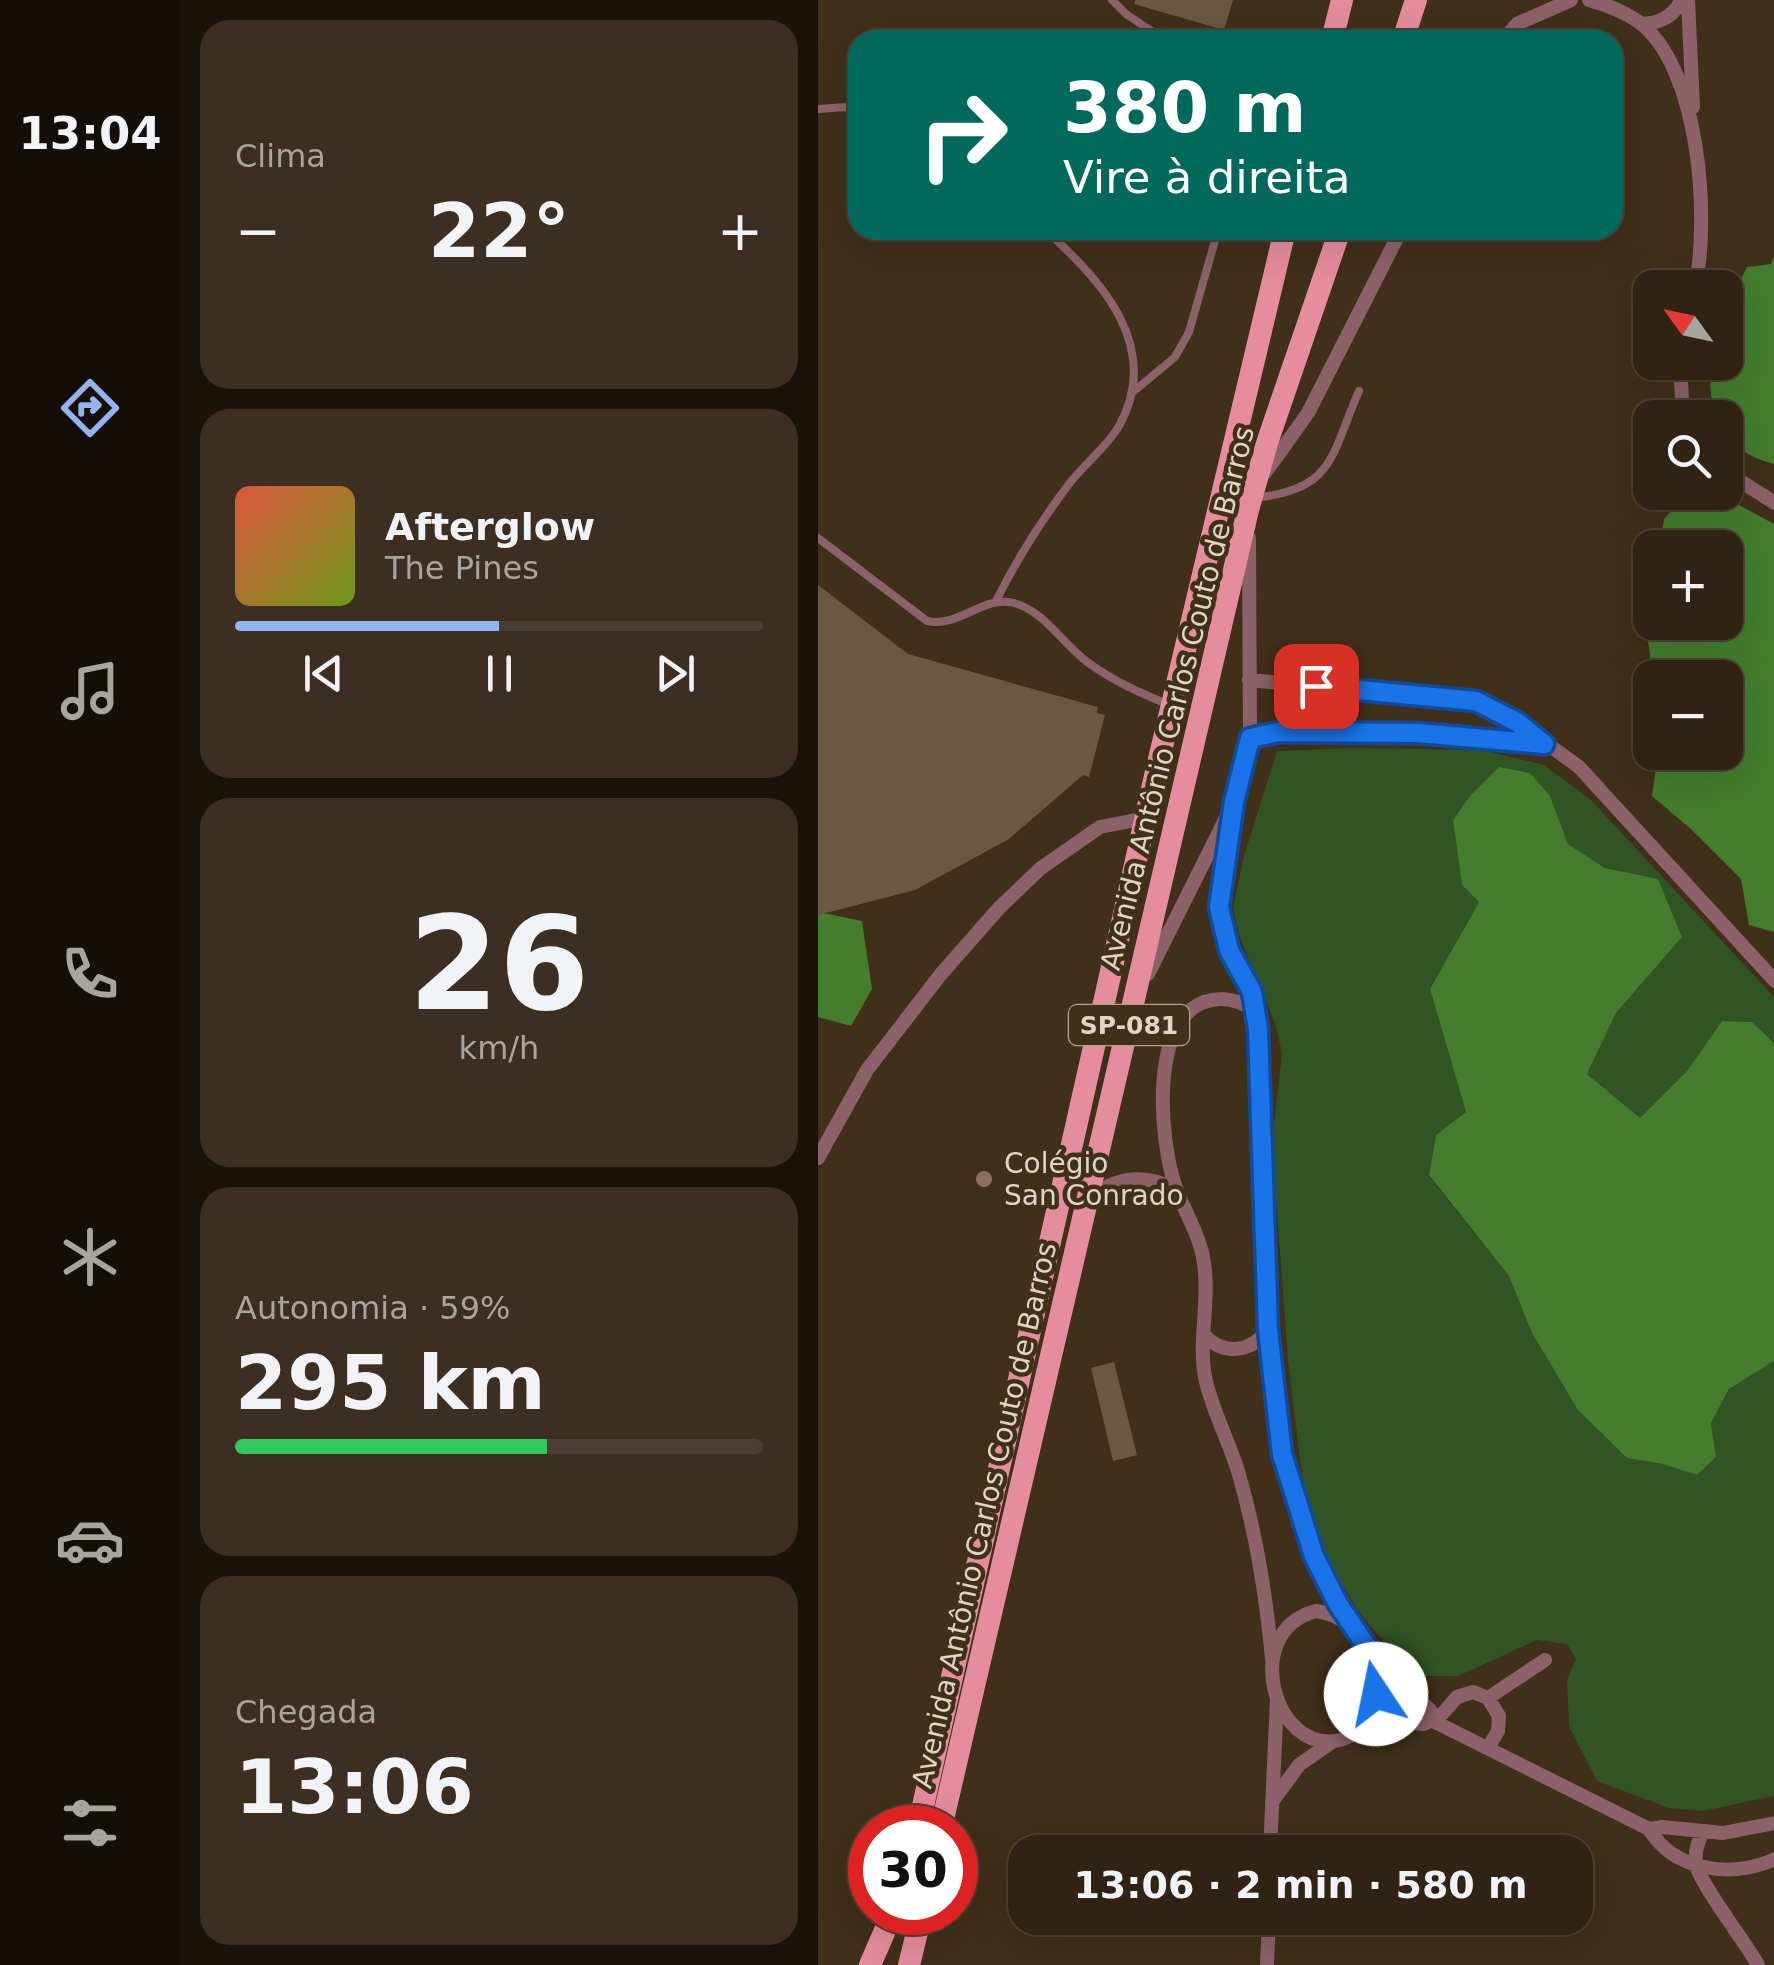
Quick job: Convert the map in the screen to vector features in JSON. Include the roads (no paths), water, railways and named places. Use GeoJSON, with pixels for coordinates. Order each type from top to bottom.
{"type":"FeatureCollection","features":[{"type":"Feature","properties":{"kind":"main road"},"geometry":{"type":"LineString","coordinates":[[1334,30],[1342,0]]}},
{"type":"Feature","properties":{"kind":"main road"},"geometry":{"type":"LineString","coordinates":[[1406,30],[1416,0]]}},
{"type":"Feature","properties":{"kind":"main road","name":"Avenida Antônio Carlos Couto de Barros"},"geometry":{"type":"LineString","coordinates":[[923,1805],[1146,818],[1283,240]]}},
{"type":"Feature","properties":{"kind":"main road","name":"Avenida Antônio Carlos Couto de Barros"},"geometry":{"type":"LineString","coordinates":[[946,1805],[1252,498],[1337,240]]}},
{"type":"Feature","properties":{"kind":"main road"},"geometry":{"type":"LineString","coordinates":[[870,1965],[883,1935]]}},
{"type":"Feature","properties":{"kind":"main road"},"geometry":{"type":"LineString","coordinates":[[909,1965],[916,1935]]}},
{"type":"Feature","properties":{"kind":"street"},"geometry":{"type":"LineString","coordinates":[[1511,30],[1516,24],[1571,0]]}},
{"type":"Feature","properties":{"kind":"street"},"geometry":{"type":"LineString","coordinates":[[1589,0],[1612,3],[1642,24],[1673,70],[1693,122]]}},
{"type":"Feature","properties":{"kind":"street"},"geometry":{"type":"LineString","coordinates":[[1642,24],[1654,24],[1670,16],[1684,0]]}},
{"type":"Feature","properties":{"kind":"street"},"geometry":{"type":"LineString","coordinates":[[1684,0],[1700,224],[1696,270]]}},
{"type":"Feature","properties":{"kind":"street"},"geometry":{"type":"LineString","coordinates":[[1396,240],[1308,413],[1252,498],[1250,738],[1234,802],[1220,893],[1220,921],[1229,950],[1249,982],[1258,1029],[1268,1330],[1276,1418],[1291,1490],[1314,1556],[1348,1622],[1401,1686],[1430,1710],[1431,1720]]}},
{"type":"Feature","properties":{"kind":"street"},"geometry":{"type":"LineString","coordinates":[[1743,483],[1774,502]]}},
{"type":"Feature","properties":{"kind":"street"},"geometry":{"type":"LineString","coordinates":[[1750,488],[1774,491]]}},
{"type":"Feature","properties":{"kind":"street"},"geometry":{"type":"LineString","coordinates":[[1249,680],[1476,701],[1517,722],[1579,767],[1774,982]]}},
{"type":"Feature","properties":{"kind":"street"},"geometry":{"type":"LineString","coordinates":[[1346,733],[1349,690]]}},
{"type":"Feature","properties":{"kind":"street"},"geometry":{"type":"LineString","coordinates":[[1250,738],[1279,732],[1418,733],[1544,744]]}},
{"type":"Feature","properties":{"kind":"street"},"geometry":{"type":"LineString","coordinates":[[1133,1006],[1234,802]]}},
{"type":"Feature","properties":{"kind":"street"},"geometry":{"type":"LineString","coordinates":[[818,1158],[867,1070],[940,974],[1000,907],[1042,868],[1100,827],[1146,818]]}},
{"type":"Feature","properties":{"kind":"street"},"geometry":{"type":"LineString","coordinates":[[1255,1011],[1229,1000],[1210,1000],[1191,1009],[1178,1025],[1168,1057],[1163,1102],[1166,1147],[1176,1190],[1194,1224],[1204,1260],[1207,1297],[1203,1334],[1208,1390],[1238,1473],[1258,1554],[1277,1699],[1271,1835]]}},
{"type":"Feature","properties":{"kind":"street"},"geometry":{"type":"LineString","coordinates":[[1090,1200],[1114,1183],[1134,1178],[1156,1181],[1176,1190]]}},
{"type":"Feature","properties":{"kind":"street"},"geometry":{"type":"LineString","coordinates":[[1203,1334],[1215,1345],[1231,1350],[1248,1347],[1268,1330]]}},
{"type":"Feature","properties":{"kind":"street"},"geometry":{"type":"LineString","coordinates":[[1272,1658],[1277,1640],[1300,1615],[1332,1613],[1348,1622]]}},
{"type":"Feature","properties":{"kind":"street"},"geometry":{"type":"LineString","coordinates":[[1272,1802],[1300,1765],[1332,1742],[1348,1738],[1361,1728],[1376,1694],[1371,1653]]}},
{"type":"Feature","properties":{"kind":"street"},"geometry":{"type":"LineString","coordinates":[[1488,1698],[1545,1660]]}},
{"type":"Feature","properties":{"kind":"street"},"geometry":{"type":"LineString","coordinates":[[1361,1728],[1392,1722],[1424,1724],[1464,1694],[1488,1698],[1497,1709],[1499,1724],[1488,1748]]}},
{"type":"Feature","properties":{"kind":"street"},"geometry":{"type":"LineString","coordinates":[[1277,1699],[1300,1731],[1332,1742]]}},
{"type":"Feature","properties":{"kind":"street"},"geometry":{"type":"LineString","coordinates":[[1431,1720],[1649,1829],[1657,1843],[1696,1865],[1740,1870],[1774,1859]]}},
{"type":"Feature","properties":{"kind":"street"},"geometry":{"type":"LineString","coordinates":[[1649,1829],[1702,1833],[1774,1823]]}},
{"type":"Feature","properties":{"kind":"street"},"geometry":{"type":"LineString","coordinates":[[1702,1833],[1696,1865],[1701,1879],[1758,1965]]}},
{"type":"Feature","properties":{"kind":"street"},"geometry":{"type":"LineString","coordinates":[[1268,1965],[1269,1935]]}},
{"type":"Feature","properties":{"kind":"lane"},"geometry":{"type":"LineString","coordinates":[[1112,0],[1151,30]]}},
{"type":"Feature","properties":{"kind":"lane"},"geometry":{"type":"LineString","coordinates":[[818,108],[848,108]]}},
{"type":"Feature","properties":{"kind":"lane"},"geometry":{"type":"LineString","coordinates":[[996,601],[1022,550],[1071,481],[1118,428],[1133,392],[1134,354],[1114,302],[1054,240]]}},
{"type":"Feature","properties":{"kind":"lane"},"geometry":{"type":"LineString","coordinates":[[1133,392],[1174,357],[1190,332],[1215,240]]}},
{"type":"Feature","properties":{"kind":"lane"},"geometry":{"type":"LineString","coordinates":[[1252,498],[1290,494],[1308,486],[1324,470],[1359,391]]}},
{"type":"Feature","properties":{"kind":"lane"},"geometry":{"type":"LineString","coordinates":[[818,538],[927,621],[941,624],[996,601],[1017,604],[1036,614],[1084,660],[1126,688],[1172,706]]}},
{"type":"Feature","properties":{"kind":"place","name":"Colégio San Conrado"},"geometry":{"type":"Point","coordinates":[984,1179]}}]}
